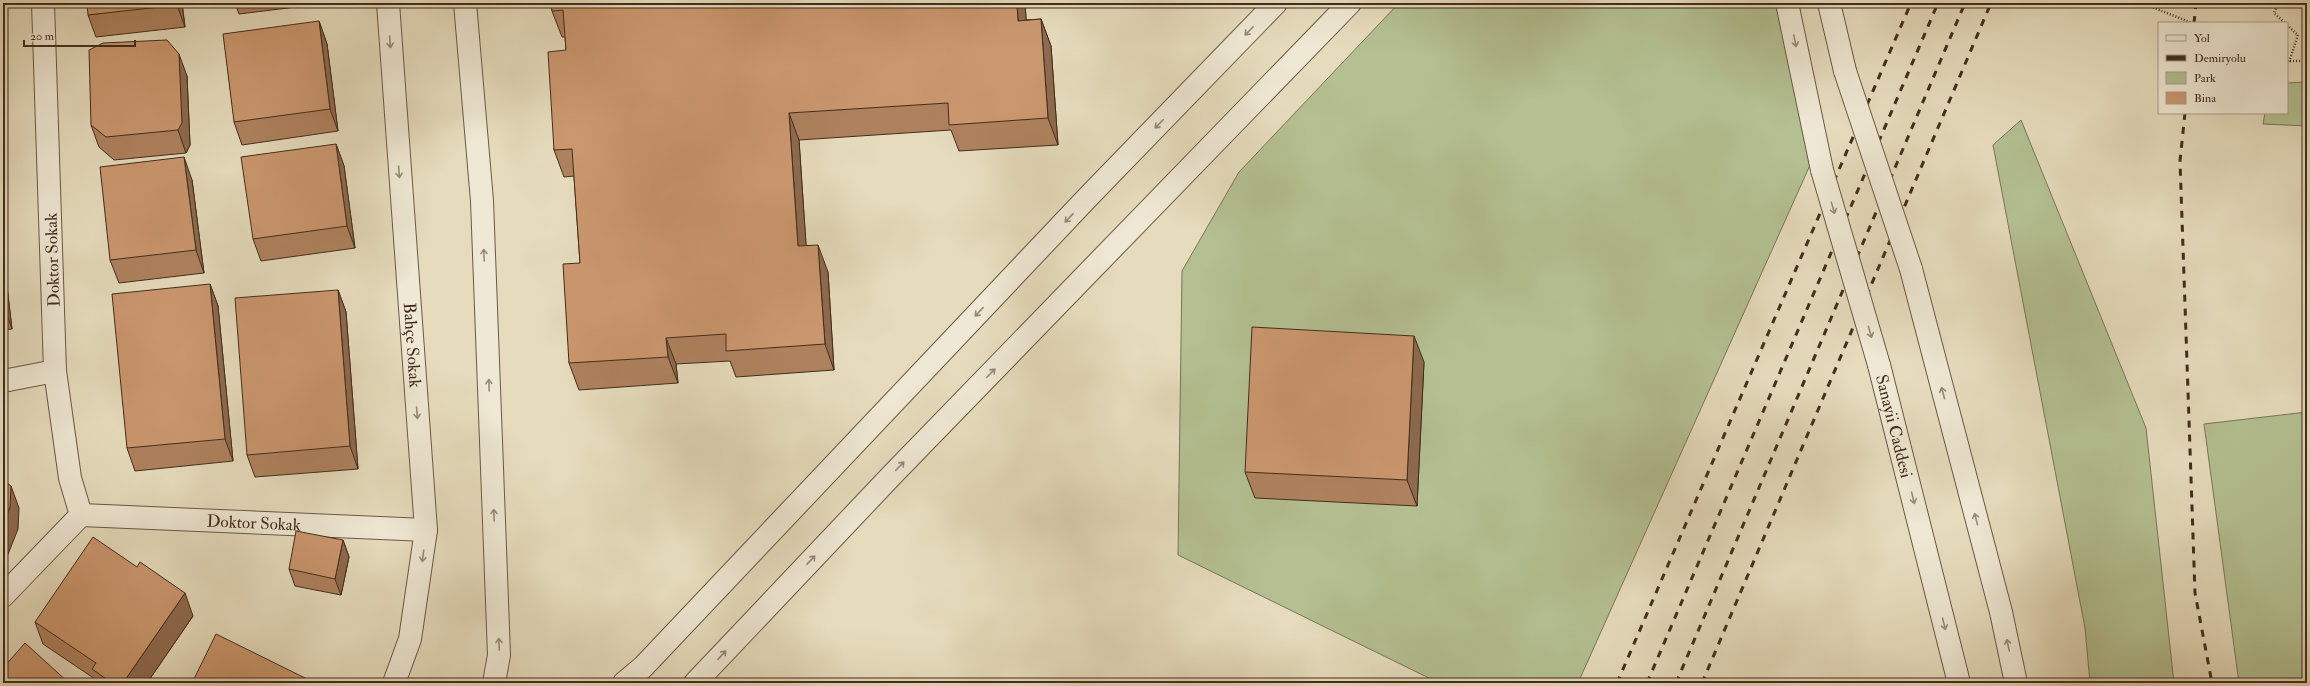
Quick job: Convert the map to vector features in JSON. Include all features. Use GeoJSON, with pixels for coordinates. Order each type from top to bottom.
{"type":"FeatureCollection","features":[{"type":"Feature","properties":{"kind":"street","name":"Doktor Sokak"},"geometry":{"type":"LineString","coordinates":[[43,3],[55,371],[70,478],[80,515],[426,530]]}},
{"type":"Feature","properties":{"kind":"street","name":"Bahçe Sokak"},"geometry":{"type":"LineString","coordinates":[[388,3],[426,530],[410,639],[394,683]]}},
{"type":"Feature","properties":{"kind":"street"},"geometry":{"type":"LineString","coordinates":[[465,3],[482,201],[499,655],[494,683]]}},
{"type":"Feature","properties":{"kind":"street"},"geometry":{"type":"LineString","coordinates":[[624,683],[643,667],[1088,197],[1276,3]]}},
{"type":"Feature","properties":{"kind":"street"},"geometry":{"type":"LineString","coordinates":[[695,683],[892,474],[1350,3]]}},
{"type":"Feature","properties":{"kind":"street","name":"Sanayii Caddesi"},"geometry":{"type":"LineString","coordinates":[[1787,3],[1822,170],[1880,365],[1959,683]]}},
{"type":"Feature","properties":{"kind":"street"},"geometry":{"type":"LineString","coordinates":[[1829,3],[1845,71],[1911,269],[2001,612],[2016,683]]}},
{"type":"Feature","properties":{"kind":"street"},"geometry":{"type":"LineString","coordinates":[[3,381],[55,371]]}},
{"type":"Feature","properties":{"kind":"street"},"geometry":{"type":"LineString","coordinates":[[3,596],[80,515]]}},
{"type":"Feature","properties":{"kind":"path"},"geometry":{"type":"LineString","coordinates":[[2142,3],[2190,22]]}},
{"type":"Feature","properties":{"kind":"path"},"geometry":{"type":"LineString","coordinates":[[2278,3],[2274,13],[2284,22]]}},
{"type":"Feature","properties":{"kind":"path"},"geometry":{"type":"LineString","coordinates":[[2288,26],[2298,35],[2288,61],[2307,61]]}},
{"type":"Feature","properties":{"kind":"green space"},"geometry":{"type":"Polygon","coordinates":[[[1399,3],[1780,3],[1819,145],[1578,683],[1439,683],[1178,555],[1182,271],[1239,172],[1399,3]]]}},
{"type":"Feature","properties":{"kind":"green space"},"geometry":{"type":"Polygon","coordinates":[[[2307,82],[2307,126],[2263,124],[2265,114],[2288,114],[2288,83],[2307,82]]]}},
{"type":"Feature","properties":{"kind":"green space"},"geometry":{"type":"Polygon","coordinates":[[[2021,120],[2146,428],[2174,683],[2090,683],[2085,628],[1993,145],[2021,120]]]}},
{"type":"Feature","properties":{"kind":"green space"},"geometry":{"type":"Polygon","coordinates":[[[2307,412],[2307,683],[2239,683],[2204,424],[2307,412]]]}},
{"type":"Feature","properties":{"kind":"building"},"geometry":{"type":"Polygon","coordinates":[[[87,3],[177,3],[177,5],[88,15],[87,3]]]}},
{"type":"Feature","properties":{"kind":"building"},"geometry":{"type":"Polygon","coordinates":[[[551,3],[1017,3],[1018,21],[1041,19],[1048,118],[949,125],[948,103],[789,113],[798,246],[818,245],[825,344],[726,351],[726,334],[666,338],[668,357],[569,363],[563,264],[580,263],[572,149],[554,150],[548,52],[566,50],[563,10],[552,11],[551,3]]]}},
{"type":"Feature","properties":{"kind":"building"},"geometry":{"type":"Polygon","coordinates":[[[319,21],[330,109],[234,122],[223,34],[319,21]]]}},
{"type":"Feature","properties":{"kind":"building"},"geometry":{"type":"Polygon","coordinates":[[[167,40],[179,54],[182,123],[178,130],[106,137],[91,125],[89,50],[103,43],[167,40]]]}},
{"type":"Feature","properties":{"kind":"building"},"geometry":{"type":"Polygon","coordinates":[[[336,144],[347,226],[253,239],[241,157],[336,144]]]}},
{"type":"Feature","properties":{"kind":"building"},"geometry":{"type":"Polygon","coordinates":[[[184,157],[196,250],[110,260],[100,167],[184,157]]]}},
{"type":"Feature","properties":{"kind":"building"},"geometry":{"type":"Polygon","coordinates":[[[210,284],[225,439],[127,448],[112,294],[210,284]]]}},
{"type":"Feature","properties":{"kind":"building"},"geometry":{"type":"Polygon","coordinates":[[[338,290],[350,446],[247,455],[235,298],[338,290]]]}},
{"type":"Feature","properties":{"kind":"building"},"geometry":{"type":"Polygon","coordinates":[[[1252,327],[1414,336],[1407,480],[1245,472],[1252,327]]]}},
{"type":"Feature","properties":{"kind":"building"},"geometry":{"type":"Polygon","coordinates":[[[3,480],[11,486],[10,507],[3,525],[3,480]]]}},
{"type":"Feature","properties":{"kind":"building"},"geometry":{"type":"Polygon","coordinates":[[[296,531],[343,540],[335,579],[289,569],[296,531]]]}},
{"type":"Feature","properties":{"kind":"building"},"geometry":{"type":"Polygon","coordinates":[[[93,537],[137,567],[140,562],[185,593],[123,683],[112,683],[92,669],[96,663],[35,622],[93,537]]]}},
{"type":"Feature","properties":{"kind":"building"},"geometry":{"type":"Polygon","coordinates":[[[216,634],[307,679],[305,683],[192,683],[216,634]]]}},
{"type":"Feature","properties":{"kind":"building"},"geometry":{"type":"Polygon","coordinates":[[[25,643],[69,683],[3,683],[3,668],[25,643]]]}},
{"type":"Feature","properties":{"kind":"railway"},"geometry":{"type":"LineString","coordinates":[[1617,683],[1911,3]]}},
{"type":"Feature","properties":{"kind":"railway"},"geometry":{"type":"LineString","coordinates":[[1647,683],[1938,3]]}},
{"type":"Feature","properties":{"kind":"railway"},"geometry":{"type":"LineString","coordinates":[[1676,683],[1965,3]]}},
{"type":"Feature","properties":{"kind":"railway"},"geometry":{"type":"LineString","coordinates":[[1702,683],[1991,3]]}},
{"type":"Feature","properties":{"kind":"railway"},"geometry":{"type":"LineString","coordinates":[[2194,22],[2196,3]]}},
{"type":"Feature","properties":{"kind":"railway"},"geometry":{"type":"LineString","coordinates":[[2185,114],[2180,161],[2195,593],[2212,683]]}}]}
